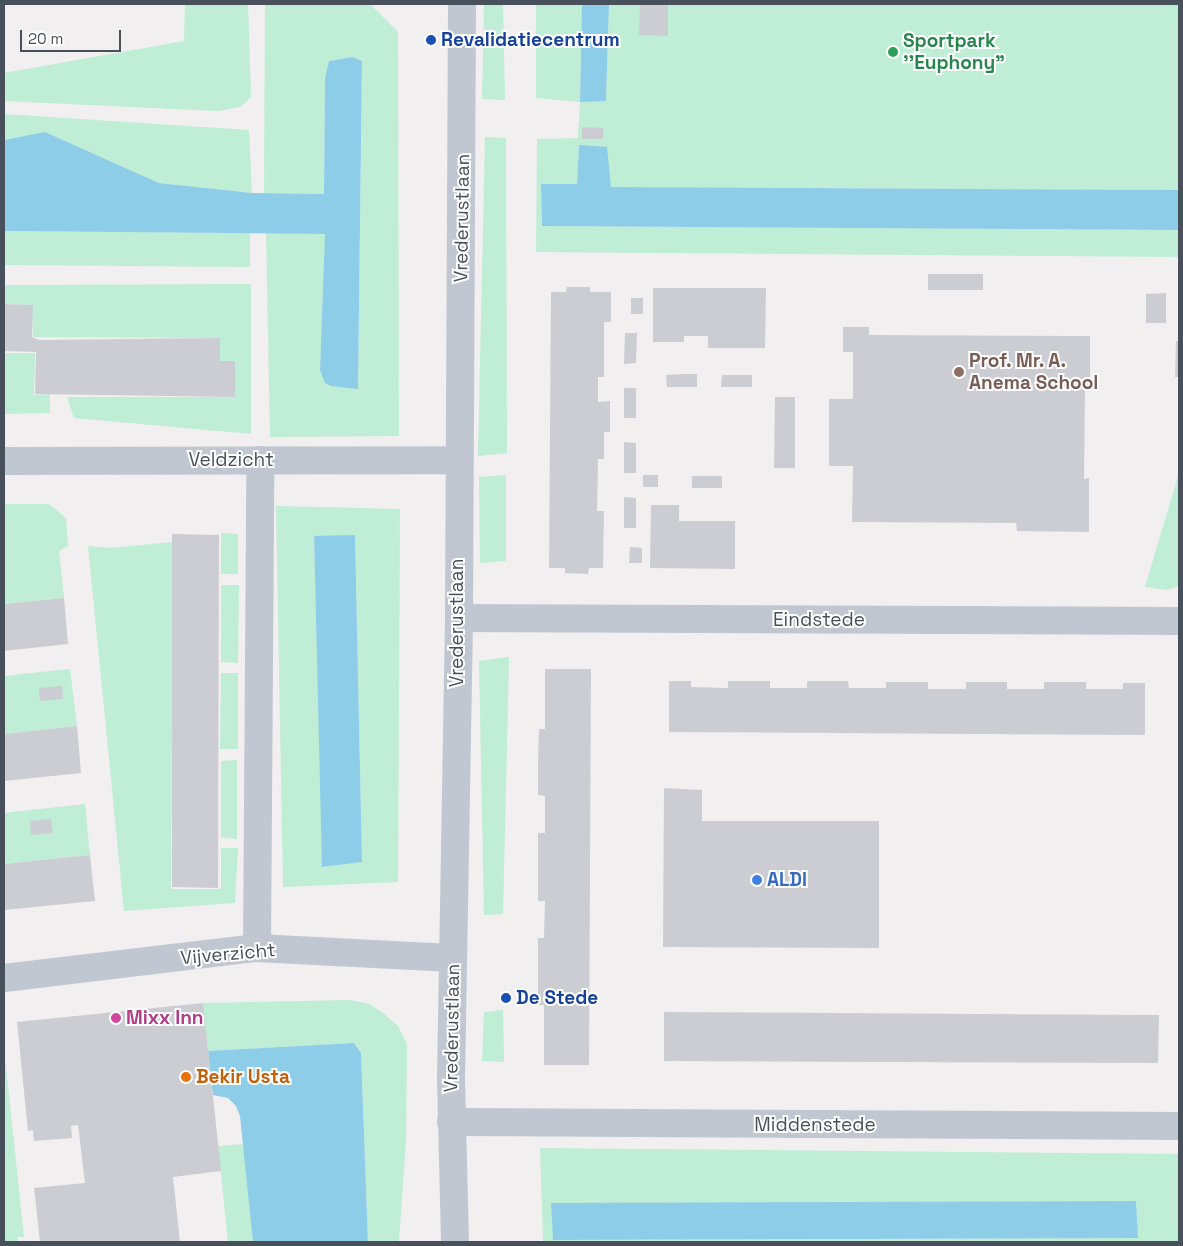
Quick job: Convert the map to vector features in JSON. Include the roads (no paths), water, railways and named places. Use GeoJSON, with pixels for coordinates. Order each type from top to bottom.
{"type":"FeatureCollection","features":[{"type":"Feature","properties":{"kind":"street","name":"Vrederustlaan"},"geometry":{"type":"LineString","coordinates":[[455,1242],[451,1122],[459,618],[457,460],[462,4]]}},
{"type":"Feature","properties":{"kind":"street"},"geometry":{"type":"LineString","coordinates":[[257,948],[260,460]]}},
{"type":"Feature","properties":{"kind":"street","name":"Veldzicht"},"geometry":{"type":"LineString","coordinates":[[4,461],[457,460]]}},
{"type":"Feature","properties":{"kind":"street","name":"Eindstede"},"geometry":{"type":"LineString","coordinates":[[459,618],[1179,621]]}},
{"type":"Feature","properties":{"kind":"street","name":"Vijverzicht"},"geometry":{"type":"LineString","coordinates":[[4,978],[257,948],[453,958]]}},
{"type":"Feature","properties":{"kind":"street","name":"Middenstede"},"geometry":{"type":"LineString","coordinates":[[451,1122],[1179,1126]]}},
{"type":"Feature","properties":{"kind":"water"},"geometry":{"type":"Polygon","coordinates":[[[582,4],[609,4],[606,101],[580,102],[582,4]]]}},
{"type":"Feature","properties":{"kind":"water"},"geometry":{"type":"Polygon","coordinates":[[[352,57],[362,61],[358,389],[331,386],[325,383],[320,370],[325,234],[4,231],[4,140],[45,132],[159,183],[252,193],[324,194],[325,78],[329,61],[352,57]]]}},
{"type":"Feature","properties":{"kind":"water"},"geometry":{"type":"Polygon","coordinates":[[[579,145],[607,147],[611,187],[1179,190],[1179,230],[542,226],[541,184],[577,184],[579,145]]]}},
{"type":"Feature","properties":{"kind":"water"},"geometry":{"type":"Polygon","coordinates":[[[355,535],[362,862],[322,867],[314,536],[355,535]]]}},
{"type":"Feature","properties":{"kind":"water"},"geometry":{"type":"Polygon","coordinates":[[[354,1043],[361,1053],[368,1242],[253,1242],[240,1116],[236,1106],[228,1098],[213,1095],[208,1051],[354,1043]]]}},
{"type":"Feature","properties":{"kind":"water"},"geometry":{"type":"Polygon","coordinates":[[[1136,1201],[1138,1238],[553,1240],[551,1203],[1136,1201]]]}},
{"type":"Feature","properties":{"kind":"place","name":"Revalidatiecentrum"},"geometry":{"type":"Point","coordinates":[431,40]}},
{"type":"Feature","properties":{"kind":"place","name":"Sportpark ''Euphony\""},"geometry":{"type":"Point","coordinates":[893,52]}},
{"type":"Feature","properties":{"kind":"place","name":"Prof. Mr. A. Anema School"},"geometry":{"type":"Point","coordinates":[959,372]}},
{"type":"Feature","properties":{"kind":"place","name":"ALDI"},"geometry":{"type":"Point","coordinates":[757,880]}},
{"type":"Feature","properties":{"kind":"place","name":"De Stede"},"geometry":{"type":"Point","coordinates":[506,998]}},
{"type":"Feature","properties":{"kind":"place","name":"Mixx Inn"},"geometry":{"type":"Point","coordinates":[116,1018]}},
{"type":"Feature","properties":{"kind":"place","name":"Bekir Usta"},"geometry":{"type":"Point","coordinates":[186,1077]}}]}
